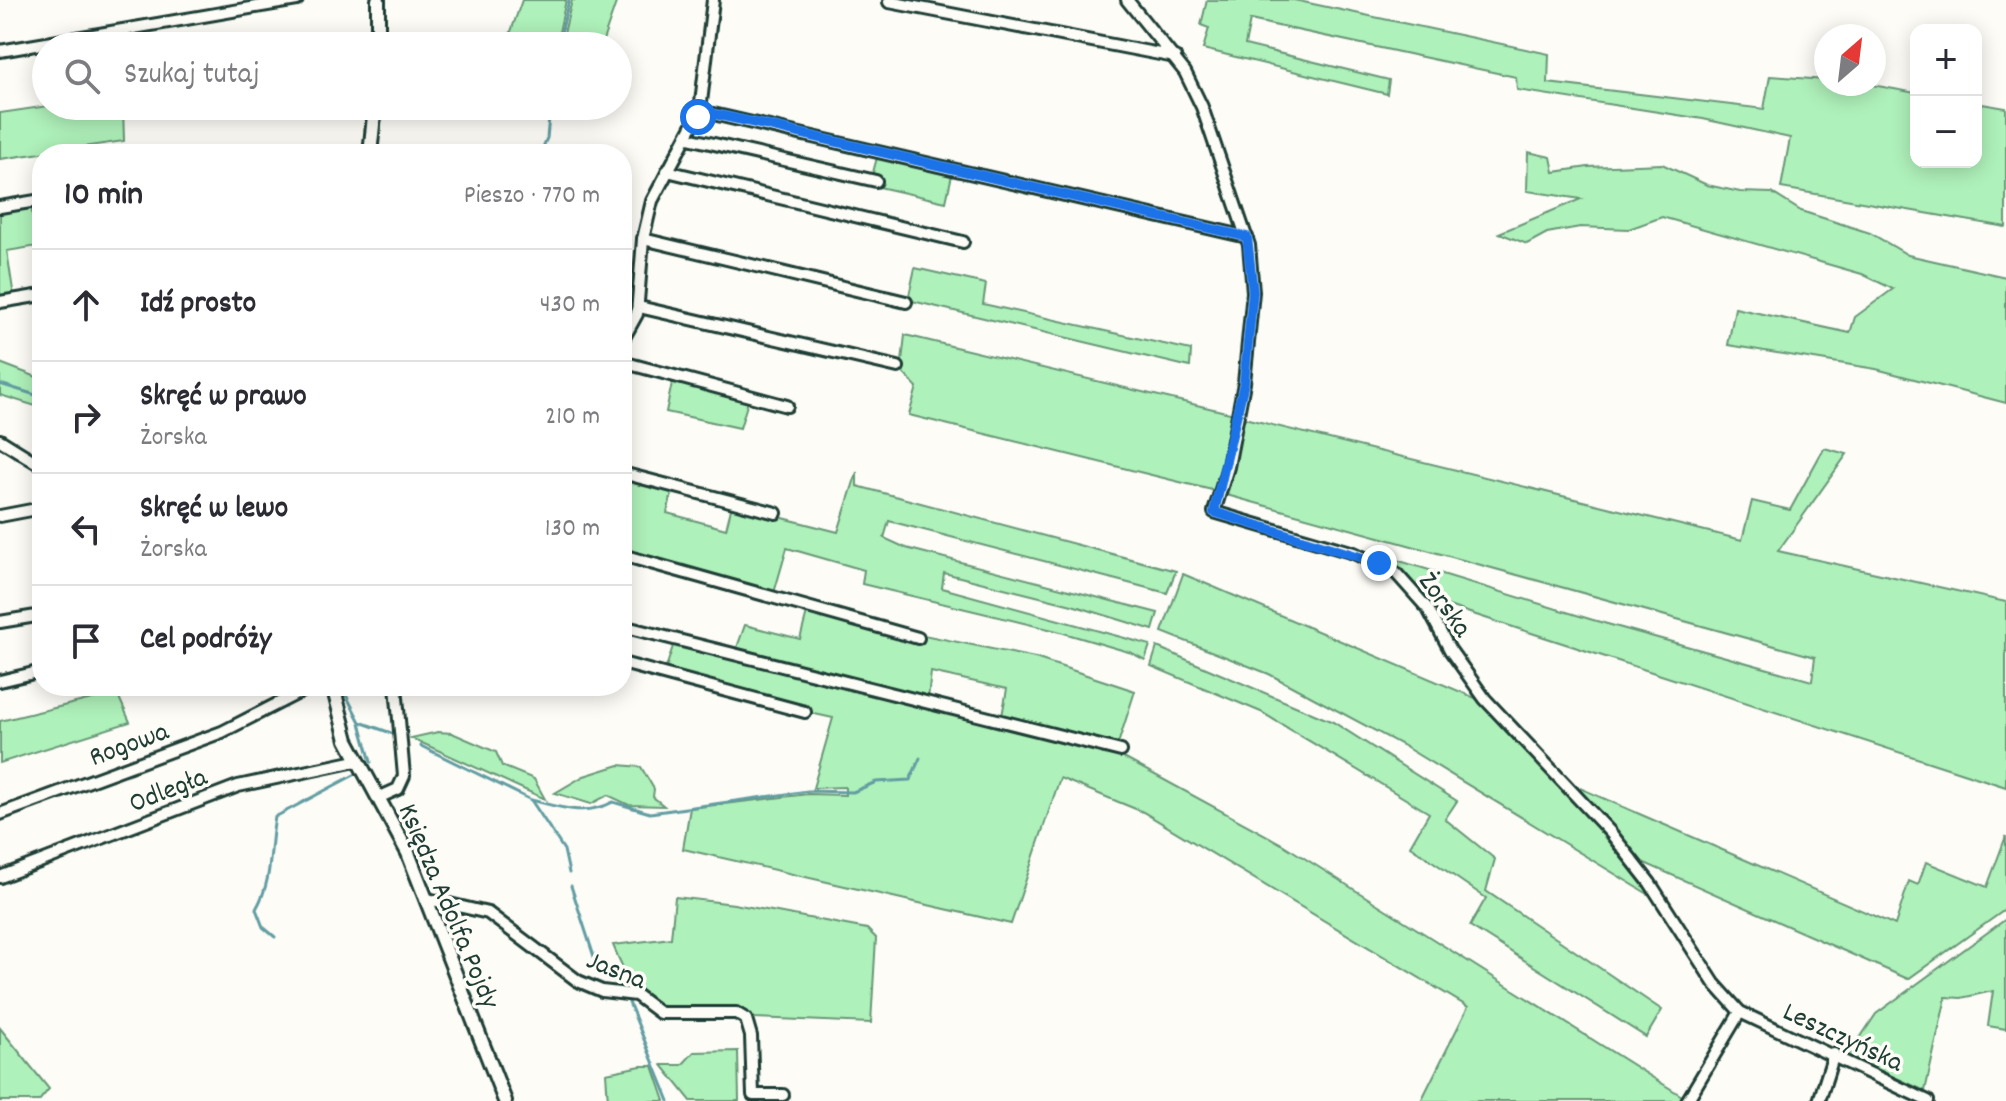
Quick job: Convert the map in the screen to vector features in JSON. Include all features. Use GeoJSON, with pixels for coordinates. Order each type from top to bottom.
{"type":"FeatureCollection","features":[{"type":"Feature","properties":{"kind":"street"},"geometry":{"type":"LineString","coordinates":[[111,32],[297,0]]}},
{"type":"Feature","properties":{"kind":"street"},"geometry":{"type":"LineString","coordinates":[[378,0],[378,32]]}},
{"type":"Feature","properties":{"kind":"street"},"geometry":{"type":"LineString","coordinates":[[632,328],[639,307],[643,239],[652,201],[700,111],[713,0]]}},
{"type":"Feature","properties":{"kind":"street","name":"Żorska"},"geometry":{"type":"LineString","coordinates":[[1127,0],[1175,57],[1202,107],[1247,237],[1253,292],[1244,383],[1214,512],[1354,553],[1379,563],[1405,581],[1428,609],[1450,650],[1485,699],[1610,832],[1668,910],[1714,983],[1740,1012]]}},
{"type":"Feature","properties":{"kind":"street"},"geometry":{"type":"LineString","coordinates":[[889,2],[1175,57]]}},
{"type":"Feature","properties":{"kind":"street"},"geometry":{"type":"LineString","coordinates":[[0,51],[32,46]]}},
{"type":"Feature","properties":{"kind":"street"},"geometry":{"type":"LineString","coordinates":[[700,111],[1247,237]]}},
{"type":"Feature","properties":{"kind":"street"},"geometry":{"type":"LineString","coordinates":[[371,144],[374,120]]}},
{"type":"Feature","properties":{"kind":"street"},"geometry":{"type":"LineString","coordinates":[[688,138],[876,181]]}},
{"type":"Feature","properties":{"kind":"street"},"geometry":{"type":"LineString","coordinates":[[667,171],[963,242]]}},
{"type":"Feature","properties":{"kind":"street"},"geometry":{"type":"LineString","coordinates":[[0,207],[32,202]]}},
{"type":"Feature","properties":{"kind":"street"},"geometry":{"type":"LineString","coordinates":[[643,239],[906,302]]}},
{"type":"Feature","properties":{"kind":"street"},"geometry":{"type":"LineString","coordinates":[[0,302],[32,297]]}},
{"type":"Feature","properties":{"kind":"street"},"geometry":{"type":"LineString","coordinates":[[639,307],[898,367]]}},
{"type":"Feature","properties":{"kind":"street"},"geometry":{"type":"LineString","coordinates":[[632,365],[787,406]]}},
{"type":"Feature","properties":{"kind":"street"},"geometry":{"type":"LineString","coordinates":[[0,440],[32,460]]}},
{"type":"Feature","properties":{"kind":"street"},"geometry":{"type":"LineString","coordinates":[[632,476],[776,513]]}},
{"type":"Feature","properties":{"kind":"street"},"geometry":{"type":"LineString","coordinates":[[0,516],[32,510]]}},
{"type":"Feature","properties":{"kind":"street"},"geometry":{"type":"LineString","coordinates":[[632,558],[918,638]]}},
{"type":"Feature","properties":{"kind":"street"},"geometry":{"type":"LineString","coordinates":[[0,622],[32,617]]}},
{"type":"Feature","properties":{"kind":"street"},"geometry":{"type":"LineString","coordinates":[[632,629],[1121,751]]}},
{"type":"Feature","properties":{"kind":"street"},"geometry":{"type":"LineString","coordinates":[[632,666],[805,712]]}},
{"type":"Feature","properties":{"kind":"street"},"geometry":{"type":"LineString","coordinates":[[0,681],[32,673]]}},
{"type":"Feature","properties":{"kind":"street","name":"Rogowa"},"geometry":{"type":"LineString","coordinates":[[0,814],[222,732],[292,696]]}},
{"type":"Feature","properties":{"kind":"street","name":"Księdza Adolfa Pojdy"},"geometry":{"type":"LineString","coordinates":[[335,696],[340,720],[356,761],[408,853],[428,899],[505,1101]]}},
{"type":"Feature","properties":{"kind":"street"},"geometry":{"type":"LineString","coordinates":[[378,798],[398,789],[404,776],[397,696]]}},
{"type":"Feature","properties":{"kind":"street","name":"Odległa"},"geometry":{"type":"LineString","coordinates":[[0,877],[238,786],[356,761]]}},
{"type":"Feature","properties":{"kind":"street","name":"Jasna"},"geometry":{"type":"LineString","coordinates":[[428,899],[488,913],[578,981],[602,991],[636,995],[660,1013],[736,1013],[746,1019],[751,1036],[753,1095],[783,1095]]}},
{"type":"Feature","properties":{"kind":"street"},"geometry":{"type":"LineString","coordinates":[[1687,1101],[1740,1012]]}},
{"type":"Feature","properties":{"kind":"street","name":"Leszczyńska"},"geometry":{"type":"LineString","coordinates":[[1740,1012],[1928,1101]]}},
{"type":"Feature","properties":{"kind":"street"},"geometry":{"type":"LineString","coordinates":[[1819,1101],[1834,1054]]}},
{"type":"Feature","properties":{"kind":"green space"},"geometry":{"type":"Polygon","coordinates":[[[522,0],[566,0],[559,32],[511,32],[522,0]]]}},
{"type":"Feature","properties":{"kind":"green space"},"geometry":{"type":"Polygon","coordinates":[[[572,0],[617,0],[606,32],[564,32],[572,0]]]}},
{"type":"Feature","properties":{"kind":"green space"},"geometry":{"type":"Polygon","coordinates":[[[1207,0],[1294,0],[1549,54],[1548,83],[1764,109],[1770,76],[1814,79],[1814,96],[1886,96],[1886,87],[1910,92],[1910,168],[1982,168],[1982,104],[2006,108],[2006,227],[1781,188],[1790,138],[1703,119],[1517,90],[1516,77],[1250,20],[1245,45],[1389,80],[1387,94],[1203,49],[1209,28],[1201,25],[1207,0]]]}},
{"type":"Feature","properties":{"kind":"green space"},"geometry":{"type":"Polygon","coordinates":[[[32,108],[32,120],[123,120],[124,141],[32,144],[32,154],[0,159],[0,113],[32,108]]]}},
{"type":"Feature","properties":{"kind":"green space"},"geometry":{"type":"Polygon","coordinates":[[[1528,152],[1551,157],[1554,172],[1588,167],[1662,164],[1707,185],[1740,192],[1772,193],[1801,211],[1870,233],[1908,255],[2006,277],[2006,403],[1876,369],[1728,345],[1735,308],[1850,333],[1855,317],[1893,289],[1862,274],[1662,217],[1629,229],[1580,227],[1547,233],[1527,244],[1499,233],[1581,199],[1527,191],[1528,152]]]}},
{"type":"Feature","properties":{"kind":"green space"},"geometry":{"type":"Polygon","coordinates":[[[878,154],[953,170],[946,202],[879,187],[881,179],[872,176],[878,154]]]}},
{"type":"Feature","properties":{"kind":"green space"},"geometry":{"type":"Polygon","coordinates":[[[31,206],[32,247],[7,251],[14,297],[0,299],[0,211],[31,206]]]}},
{"type":"Feature","properties":{"kind":"green space"},"geometry":{"type":"Polygon","coordinates":[[[915,268],[986,284],[983,304],[1191,350],[1190,367],[908,300],[915,268]]]}},
{"type":"Feature","properties":{"kind":"green space"},"geometry":{"type":"Polygon","coordinates":[[[905,335],[1234,414],[1216,491],[909,415],[917,387],[901,371],[905,335]]]}},
{"type":"Feature","properties":{"kind":"green space"},"geometry":{"type":"Polygon","coordinates":[[[0,363],[32,375],[32,405],[0,395],[0,363]]]}},
{"type":"Feature","properties":{"kind":"green space"},"geometry":{"type":"Polygon","coordinates":[[[673,378],[749,398],[740,428],[666,412],[673,378]]]}},
{"type":"Feature","properties":{"kind":"green space"},"geometry":{"type":"Polygon","coordinates":[[[1244,418],[1742,540],[1752,501],[1790,510],[1824,448],[1847,454],[1778,551],[2006,602],[2006,787],[1430,600],[1380,555],[1593,620],[1812,681],[1815,657],[1223,494],[1244,418]]]}},
{"type":"Feature","properties":{"kind":"green space"},"geometry":{"type":"Polygon","coordinates":[[[857,472],[857,486],[1176,571],[1167,593],[889,521],[884,538],[906,548],[1158,613],[1153,630],[1072,605],[944,573],[942,588],[1150,645],[1145,660],[1132,653],[1057,631],[862,584],[864,570],[787,548],[774,593],[632,555],[632,479],[673,489],[667,513],[726,529],[732,505],[838,532],[857,472]]]}},
{"type":"Feature","properties":{"kind":"green space"},"geometry":{"type":"Polygon","coordinates":[[[1183,574],[1480,700],[1577,803],[1653,897],[1402,745],[1269,674],[1162,632],[1183,574]]]}},
{"type":"Feature","properties":{"kind":"green space"},"geometry":{"type":"Polygon","coordinates":[[[808,609],[918,642],[924,635],[1035,658],[1135,691],[1117,747],[1002,716],[1007,689],[931,672],[928,699],[735,653],[745,625],[800,639],[808,609]]]}},
{"type":"Feature","properties":{"kind":"green space"},"geometry":{"type":"Polygon","coordinates":[[[674,643],[1122,757],[1282,844],[1682,1096],[1679,1101],[1421,1101],[1468,1007],[1143,812],[1060,778],[1011,924],[683,849],[690,808],[808,794],[845,795],[845,787],[813,788],[833,718],[810,713],[811,708],[666,668],[674,643]]]}},
{"type":"Feature","properties":{"kind":"green space"},"geometry":{"type":"Polygon","coordinates":[[[1157,647],[1333,722],[1457,801],[1445,819],[1495,859],[1486,891],[1662,1010],[1646,1037],[1470,926],[1486,898],[1410,846],[1429,813],[1261,712],[1151,666],[1157,647]]]}},
{"type":"Feature","properties":{"kind":"green space"},"geometry":{"type":"Polygon","coordinates":[[[104,696],[118,696],[130,722],[0,763],[0,721],[104,696]]]}},
{"type":"Feature","properties":{"kind":"green space"},"geometry":{"type":"Polygon","coordinates":[[[438,732],[452,733],[496,752],[502,766],[534,779],[545,799],[411,738],[438,732]]]}},
{"type":"Feature","properties":{"kind":"green space"},"geometry":{"type":"Polygon","coordinates":[[[619,765],[641,767],[654,789],[653,797],[664,806],[629,805],[608,795],[591,804],[555,793],[584,776],[619,765]]]}},
{"type":"Feature","properties":{"kind":"green space"},"geometry":{"type":"Polygon","coordinates":[[[1575,786],[1895,925],[1909,881],[1918,885],[1926,862],[1987,887],[2006,836],[2006,909],[1908,979],[1640,861],[1575,786]]]}},
{"type":"Feature","properties":{"kind":"green space"},"geometry":{"type":"Polygon","coordinates":[[[675,897],[734,904],[867,929],[876,938],[871,1023],[755,1018],[739,1010],[662,1011],[644,999],[632,983],[613,945],[671,938],[675,897]]]}},
{"type":"Feature","properties":{"kind":"green space"},"geometry":{"type":"Polygon","coordinates":[[[2006,919],[2006,1029],[1988,1026],[1993,991],[1961,998],[1946,997],[1925,1091],[1848,1056],[1876,1014],[2006,919]]]}},
{"type":"Feature","properties":{"kind":"green space"},"geometry":{"type":"Polygon","coordinates":[[[0,1028],[49,1089],[39,1101],[0,1101],[0,1028]]]}},
{"type":"Feature","properties":{"kind":"green space"},"geometry":{"type":"Polygon","coordinates":[[[738,1051],[739,1101],[691,1101],[662,1065],[682,1065],[694,1052],[738,1051]]]}},
{"type":"Feature","properties":{"kind":"green space"},"geometry":{"type":"Polygon","coordinates":[[[653,1066],[665,1101],[608,1101],[606,1073],[653,1066]]]}},
{"type":"Feature","properties":{"kind":"waterway"},"geometry":{"type":"LineString","coordinates":[[561,32],[569,0]]}},
{"type":"Feature","properties":{"kind":"waterway"},"geometry":{"type":"LineString","coordinates":[[544,144],[549,120]]}},
{"type":"Feature","properties":{"kind":"waterway"},"geometry":{"type":"LineString","coordinates":[[0,384],[32,394]]}},
{"type":"Feature","properties":{"kind":"waterway"},"geometry":{"type":"LineString","coordinates":[[347,696],[360,722],[394,734]]}},
{"type":"Feature","properties":{"kind":"waterway"},"geometry":{"type":"LineString","coordinates":[[360,723],[371,762]]}},
{"type":"Feature","properties":{"kind":"waterway"},"geometry":{"type":"LineString","coordinates":[[421,746],[531,800],[564,850],[569,873]]}},
{"type":"Feature","properties":{"kind":"waterway"},"geometry":{"type":"LineString","coordinates":[[531,800],[582,810],[613,802],[650,813],[808,791],[853,792],[876,782],[910,780],[920,758]]}},
{"type":"Feature","properties":{"kind":"waterway"},"geometry":{"type":"LineString","coordinates":[[275,937],[263,927],[256,909],[268,876],[275,817],[356,774]]}},
{"type":"Feature","properties":{"kind":"waterway"},"geometry":{"type":"LineString","coordinates":[[571,886],[598,969],[624,988]]}},
{"type":"Feature","properties":{"kind":"waterway"},"geometry":{"type":"LineString","coordinates":[[628,1000],[669,1101]]}},
{"type":"Feature","properties":{"kind":"route"},"geometry":{"type":"LineString","coordinates":[[698,117],[700,111],[747,121],[1247,237],[1253,292],[1244,383],[1228,467],[1214,512],[1234,521],[1277,530],[1379,563]]}}]}
